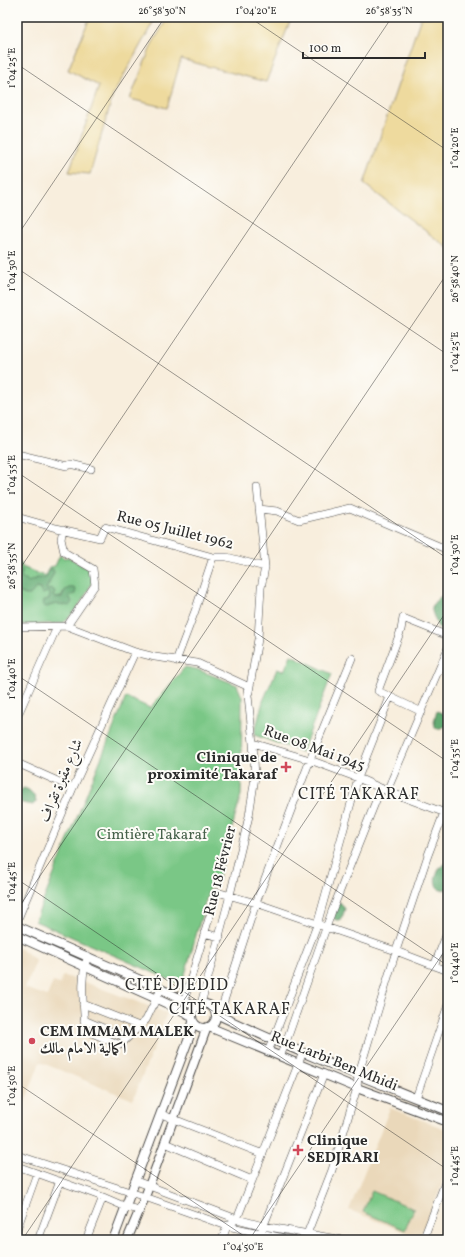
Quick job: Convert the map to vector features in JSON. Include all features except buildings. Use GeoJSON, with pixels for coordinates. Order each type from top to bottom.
{"type":"FeatureCollection","features":[{"type":"Feature","properties":{"kind":"street"},"geometry":{"type":"LineString","coordinates":[[17,454],[67,466],[71,464],[91,469]]}},
{"type":"Feature","properties":{"kind":"street"},"geometry":{"type":"LineString","coordinates":[[248,694],[258,639],[261,588],[264,567],[257,487]]}},
{"type":"Feature","properties":{"kind":"street"},"geometry":{"type":"LineString","coordinates":[[259,509],[277,511],[299,520],[350,508],[448,550]]}},
{"type":"Feature","properties":{"kind":"street","name":"Rue 05 Juillet 1962"},"geometry":{"type":"LineString","coordinates":[[17,517],[100,538],[105,527],[213,557],[227,557],[264,567]]}},
{"type":"Feature","properties":{"kind":"street"},"geometry":{"type":"LineString","coordinates":[[63,529],[61,539],[64,552],[93,569],[95,585],[67,626]]}},
{"type":"Feature","properties":{"kind":"street"},"geometry":{"type":"LineString","coordinates":[[176,661],[213,557]]}},
{"type":"Feature","properties":{"kind":"street"},"geometry":{"type":"LineString","coordinates":[[422,712],[378,691],[401,630],[403,618],[448,636]]}},
{"type":"Feature","properties":{"kind":"street"},"geometry":{"type":"LineString","coordinates":[[17,627],[67,626],[135,652],[176,661],[197,663],[246,686],[248,694]]}},
{"type":"Feature","properties":{"kind":"street"},"geometry":{"type":"LineString","coordinates":[[17,717],[57,627]]}},
{"type":"Feature","properties":{"kind":"street"},"geometry":{"type":"LineString","coordinates":[[280,1056],[332,911],[384,790],[422,712],[448,648]]}},
{"type":"Feature","properties":{"kind":"street","name":"شارع مقبرة تقراف"},"geometry":{"type":"LineString","coordinates":[[17,921],[73,788],[135,652]]}},
{"type":"Feature","properties":{"kind":"street"},"geometry":{"type":"LineString","coordinates":[[127,1240],[145,1197],[208,1027],[214,1021],[215,1012],[223,1004],[256,903],[310,760],[352,658]]}},
{"type":"Feature","properties":{"kind":"street","name":"Rue 08 Mai 1945"},"geometry":{"type":"LineString","coordinates":[[248,694],[253,743],[310,760],[446,813]]}},
{"type":"Feature","properties":{"kind":"street"},"geometry":{"type":"LineString","coordinates":[[268,1051],[317,925],[358,778],[390,697]]}},
{"type":"Feature","properties":{"kind":"street","name":"Rue 18 Février"},"geometry":{"type":"LineString","coordinates":[[199,1005],[220,937],[249,816],[255,777],[253,743]]}},
{"type":"Feature","properties":{"kind":"street"},"geometry":{"type":"LineString","coordinates":[[17,763],[73,788]]}},
{"type":"Feature","properties":{"kind":"street"},"geometry":{"type":"LineString","coordinates":[[307,1237],[332,1170],[357,1088],[358,1076],[396,952],[428,855],[446,813],[448,802]]}},
{"type":"Feature","properties":{"kind":"street"},"geometry":{"type":"LineString","coordinates":[[184,1001],[217,892],[256,903],[448,971]]}},
{"type":"Feature","properties":{"kind":"street"},"geometry":{"type":"LineString","coordinates":[[17,926],[88,956],[184,1001],[199,1005],[208,1004],[215,1012]]}},
{"type":"Feature","properties":{"kind":"street"},"geometry":{"type":"LineString","coordinates":[[434,966],[448,931]]}},
{"type":"Feature","properties":{"kind":"street"},"geometry":{"type":"LineString","coordinates":[[204,933],[220,937]]}},
{"type":"Feature","properties":{"kind":"street"},"geometry":{"type":"LineString","coordinates":[[17,936],[185,1012],[201,1028],[208,1027]]}},
{"type":"Feature","properties":{"kind":"street"},"geometry":{"type":"LineString","coordinates":[[88,956],[84,966],[83,1004],[85,1030],[120,1045],[146,1020],[161,989]]}},
{"type":"Feature","properties":{"kind":"street"},"geometry":{"type":"LineString","coordinates":[[83,1004],[139,1026]]}},
{"type":"Feature","properties":{"kind":"street"},"geometry":{"type":"LineString","coordinates":[[113,1240],[189,1038],[192,1012],[199,1005]]}},
{"type":"Feature","properties":{"kind":"street"},"geometry":{"type":"LineString","coordinates":[[416,1098],[448,1005]]}},
{"type":"Feature","properties":{"kind":"street","name":"Rue Larbi Ben Mhidi"},"geometry":{"type":"LineString","coordinates":[[215,1012],[273,1040],[358,1076],[448,1111]]}},
{"type":"Feature","properties":{"kind":"street","name":"Rue Larbi Ben Mhidi"},"geometry":{"type":"LineString","coordinates":[[208,1027],[357,1088],[448,1122]]}},
{"type":"Feature","properties":{"kind":"street"},"geometry":{"type":"LineString","coordinates":[[222,1240],[227,1226],[237,1219],[303,1052]]}},
{"type":"Feature","properties":{"kind":"street"},"geometry":{"type":"LineString","coordinates":[[260,1234],[324,1074]]}},
{"type":"Feature","properties":{"kind":"street"},"geometry":{"type":"LineString","coordinates":[[161,1114],[263,1154]]}},
{"type":"Feature","properties":{"kind":"street"},"geometry":{"type":"LineString","coordinates":[[165,1143],[252,1180]]}},
{"type":"Feature","properties":{"kind":"street"},"geometry":{"type":"LineString","coordinates":[[139,1210],[126,1208],[103,1197],[17,1167],[19,1156],[145,1197],[227,1226],[293,1240]]}},
{"type":"Feature","properties":{"kind":"street"},"geometry":{"type":"LineString","coordinates":[[17,1229],[37,1174]]}},
{"type":"Feature","properties":{"kind":"street"},"geometry":{"type":"LineString","coordinates":[[423,1240],[448,1175]]}},
{"type":"Feature","properties":{"kind":"street"},"geometry":{"type":"LineString","coordinates":[[38,1240],[60,1181]]}},
{"type":"Feature","properties":{"kind":"street"},"geometry":{"type":"LineString","coordinates":[[136,1181],[237,1219],[307,1237],[343,1240]]}},
{"type":"Feature","properties":{"kind":"street"},"geometry":{"type":"LineString","coordinates":[[86,1240],[103,1197]]}},
{"type":"Feature","properties":{"kind":"street"},"geometry":{"type":"LineString","coordinates":[[17,1238],[23,1240]]}},
{"type":"Feature","properties":{"kind":"shaded area"},"geometry":{"type":"Polygon","coordinates":[[[17,948],[25,951],[36,961],[25,988],[47,996],[53,982],[60,984],[63,976],[73,978],[167,1013],[133,1100],[40,1062],[17,1123],[17,948]]]}},
{"type":"Feature","properties":{"kind":"shaded area"},"geometry":{"type":"Polygon","coordinates":[[[390,1108],[448,1130],[448,1170],[420,1238],[349,1210],[390,1108]]]}},
{"type":"Feature","properties":{"kind":"green space"},"geometry":{"type":"Polygon","coordinates":[[[60,555],[64,558],[68,557],[91,571],[92,581],[83,599],[75,611],[63,623],[17,625],[18,592],[26,595],[36,588],[48,592],[50,596],[47,607],[58,604],[65,605],[63,593],[62,597],[55,598],[49,590],[46,589],[50,582],[46,578],[29,582],[21,579],[20,568],[17,567],[17,562],[21,563],[22,567],[45,576],[49,567],[55,566],[60,555]]]}},
{"type":"Feature","properties":{"kind":"green space"},"geometry":{"type":"Polygon","coordinates":[[[17,567],[23,571],[21,575],[22,579],[26,579],[29,582],[32,580],[35,581],[36,578],[46,578],[49,569],[53,569],[54,573],[46,589],[49,590],[51,588],[54,590],[55,593],[53,596],[55,598],[62,597],[65,590],[74,588],[76,590],[75,594],[69,596],[72,602],[69,606],[58,604],[47,607],[43,606],[44,600],[49,599],[50,596],[48,592],[42,594],[40,589],[36,588],[30,595],[19,592],[17,594],[17,567]]]}},
{"type":"Feature","properties":{"kind":"green space"},"geometry":{"type":"Polygon","coordinates":[[[448,592],[448,628],[441,629],[437,626],[432,613],[432,608],[437,600],[448,592]]]}},
{"type":"Feature","properties":{"kind":"green space"},"geometry":{"type":"Polygon","coordinates":[[[291,655],[332,674],[302,752],[254,735],[263,701],[277,669],[284,671],[291,655]]]}},
{"type":"Feature","properties":{"kind":"green space","name":"Cimtière Takaraf"},"geometry":{"type":"Polygon","coordinates":[[[185,667],[196,669],[237,685],[242,697],[241,795],[217,883],[211,882],[182,985],[35,921],[126,697],[150,708],[185,667]]]}},
{"type":"Feature","properties":{"kind":"green space"},"geometry":{"type":"Polygon","coordinates":[[[437,711],[444,714],[444,717],[447,718],[446,726],[438,729],[435,728],[434,721],[437,711]]]}},
{"type":"Feature","properties":{"kind":"green space"},"geometry":{"type":"Polygon","coordinates":[[[24,788],[29,790],[35,796],[36,802],[33,805],[17,801],[18,793],[24,788]]]}},
{"type":"Feature","properties":{"kind":"green space"},"geometry":{"type":"Polygon","coordinates":[[[447,862],[448,889],[440,890],[436,886],[435,878],[440,868],[447,862]]]}},
{"type":"Feature","properties":{"kind":"green space"},"geometry":{"type":"Polygon","coordinates":[[[340,902],[345,909],[340,920],[336,920],[333,918],[334,913],[337,904],[340,902]]]}},
{"type":"Feature","properties":{"kind":"green space"},"geometry":{"type":"Polygon","coordinates":[[[372,1191],[414,1209],[405,1230],[363,1212],[372,1191]]]}},
{"type":"Feature","properties":{"kind":"sand"},"geometry":{"type":"Polygon","coordinates":[[[90,17],[156,17],[113,95],[90,174],[69,172],[99,86],[68,70],[90,17]]]}},
{"type":"Feature","properties":{"kind":"sand"},"geometry":{"type":"Polygon","coordinates":[[[168,17],[292,17],[266,82],[181,59],[167,108],[130,99],[152,44],[168,17]]]}},
{"type":"Feature","properties":{"kind":"sand"},"geometry":{"type":"Polygon","coordinates":[[[421,17],[448,17],[448,248],[364,184],[421,17]]]}},
{"type":"Feature","properties":{"kind":"place","name":"Clinique de proximité Takaraf"},"geometry":{"type":"Point","coordinates":[286,767]}},
{"type":"Feature","properties":{"kind":"place","name":"CEM IMMAM MALEK اكمالية الامام مالك"},"geometry":{"type":"Point","coordinates":[32,1041]}},
{"type":"Feature","properties":{"kind":"place","name":"Clinique SEDJRARI"},"geometry":{"type":"Point","coordinates":[298,1150]}},
{"type":"Feature","properties":{"kind":"district","name":"CITÉ TAKARAF"},"geometry":{"type":"Point","coordinates":[359,795]}},
{"type":"Feature","properties":{"kind":"district","name":"CITÉ DJEDID"},"geometry":{"type":"Point","coordinates":[177,986]}},
{"type":"Feature","properties":{"kind":"district","name":"CITÉ TAKARAF"},"geometry":{"type":"Point","coordinates":[230,1010]}}]}
